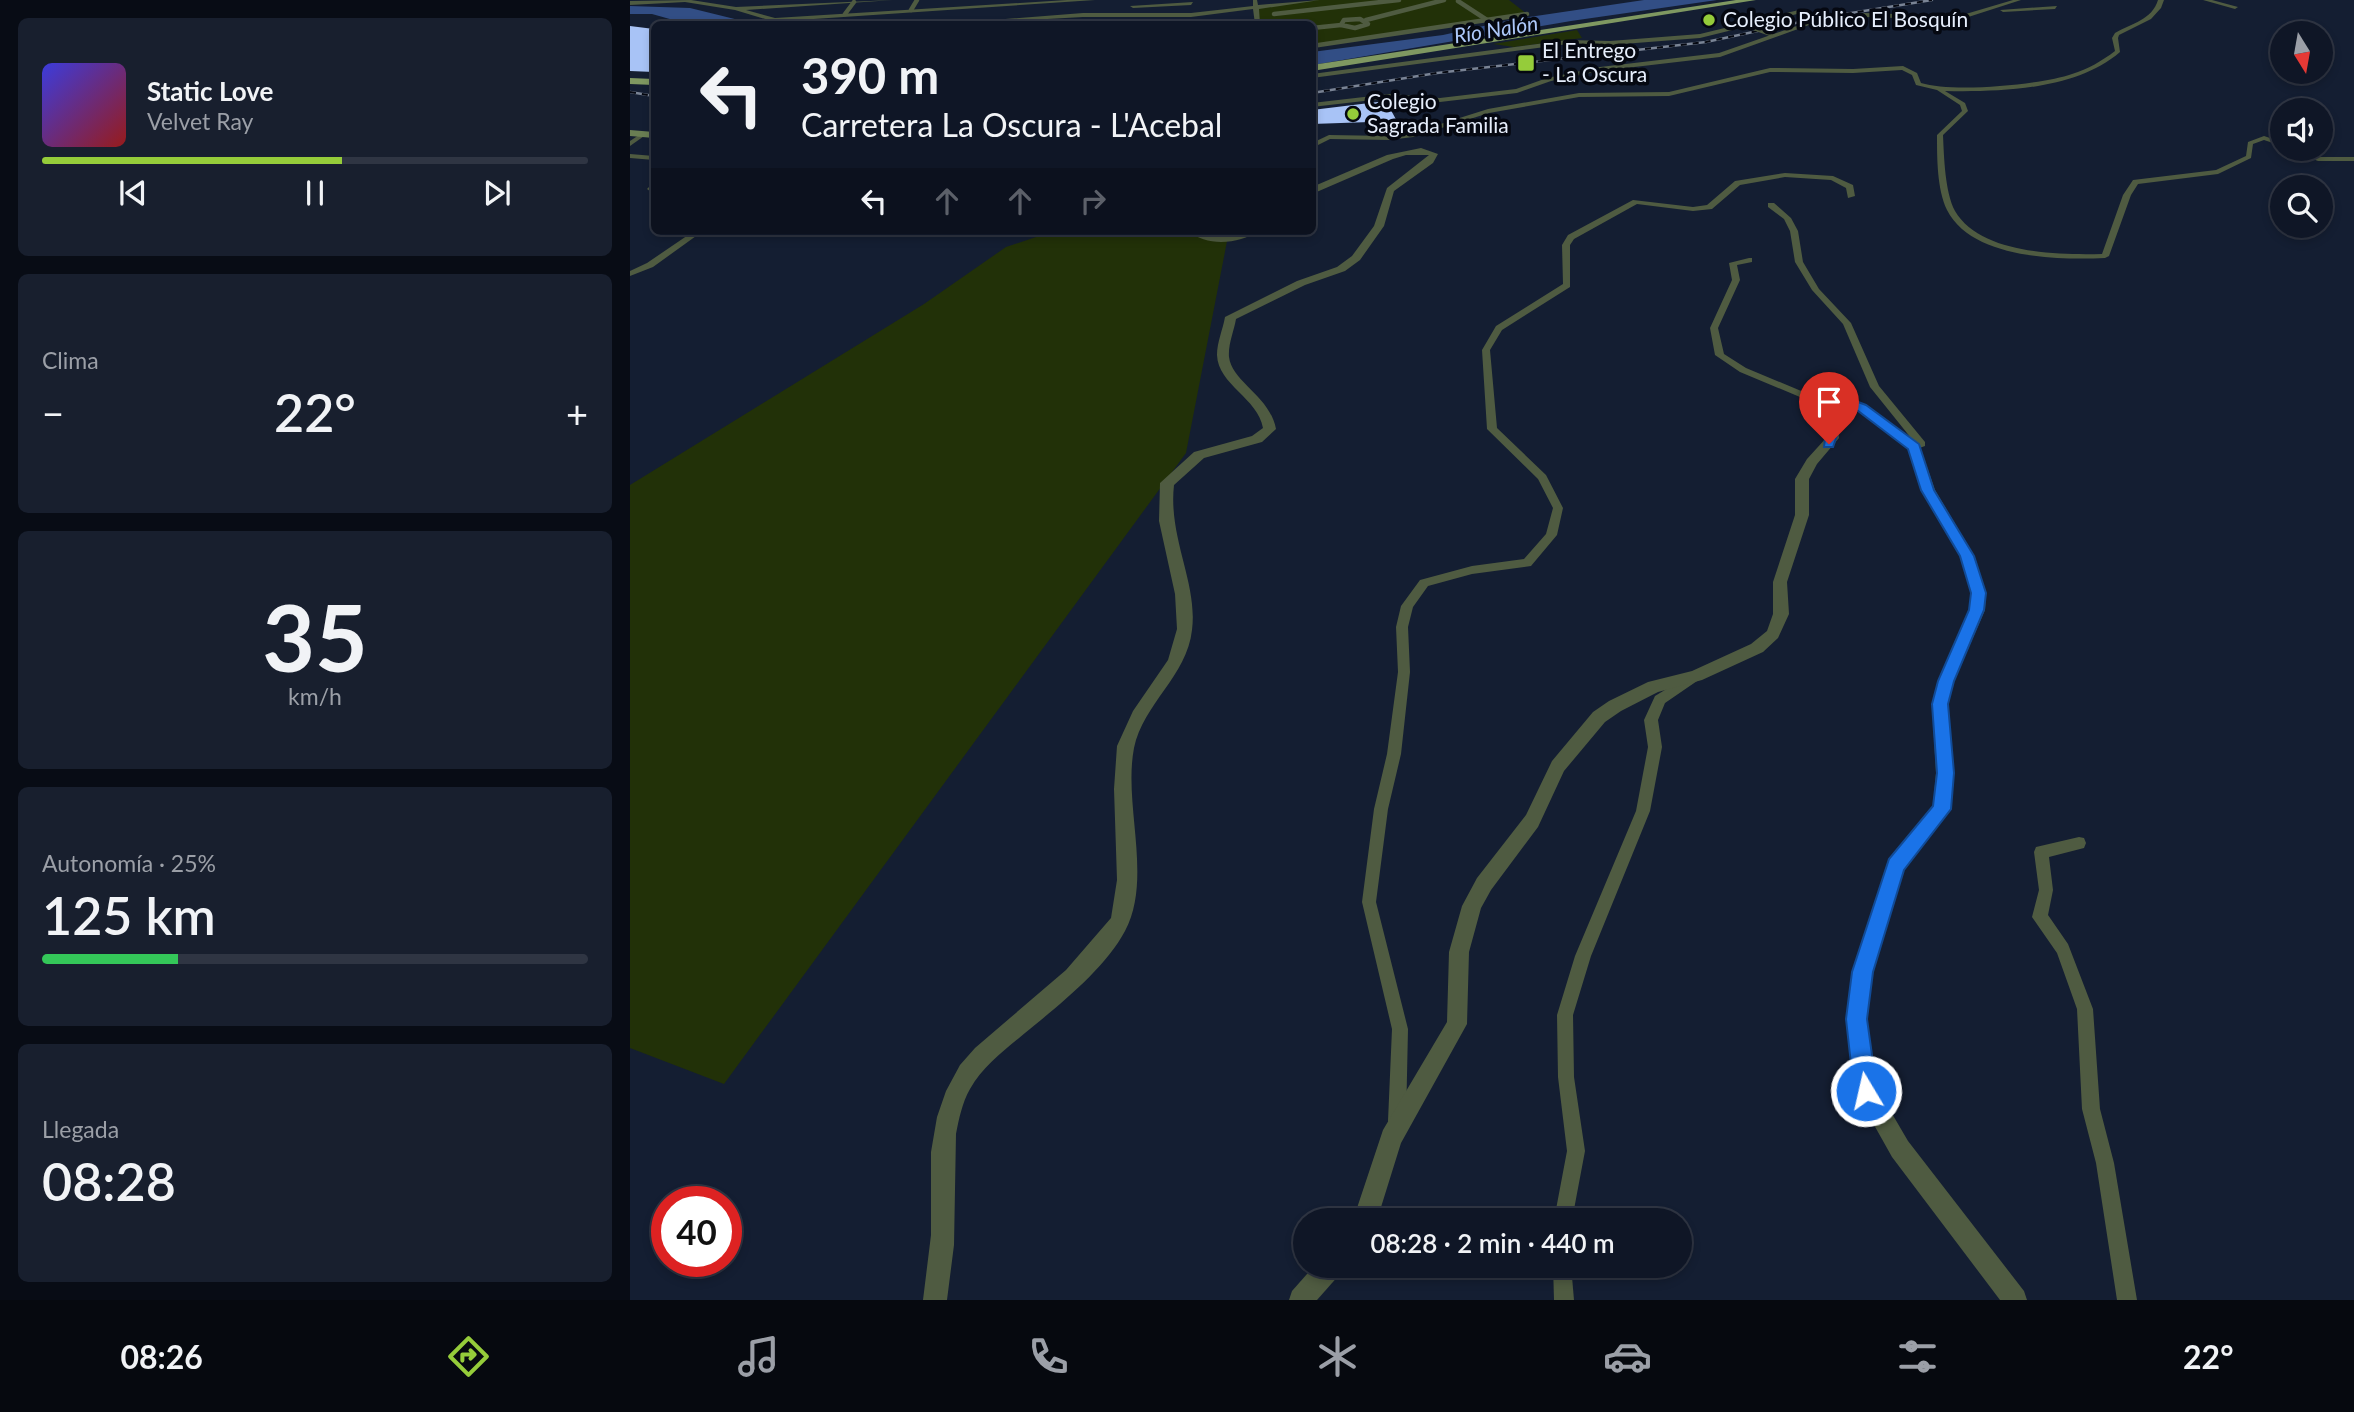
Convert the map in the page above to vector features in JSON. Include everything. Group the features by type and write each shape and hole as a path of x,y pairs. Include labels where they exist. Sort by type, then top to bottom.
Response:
{"main road":[{"path":"1316,67 1752,0"},
{"path":"630,81 651,82"},
{"path":"630,133 649,135"}],"street":[{"path":"775,6 781,0"},
{"path":"736,9 890,0"},
{"path":"906,18 917,0"},
{"path":"970,21 979,0"},
{"path":"775,20 1025,2 1090,0 1083,15"},
{"path":"1029,21 1083,15 1191,15 1256,3 1269,5 1317,0"},
{"path":"1269,5 1274,17 1349,3 1399,0"},
{"path":"1341,25 1353,19 1366,20 1444,0"},
{"path":"1450,0 1466,0"},
{"path":"1316,105 1390,96 1440,100 1517,91 1549,79 1600,69 1720,55 1772,34 1808,24 1853,16 1959,18 2018,0"},
{"path":"1940,90 2048,81 2085,71 2118,51 2117,34 2147,22 2160,6 2161,0"},
{"path":"2206,0 2235,7"},
{"path":"630,3 683,1 736,9 780,21"},
{"path":"840,21 855,1"},
{"path":"1458,1 1488,20"},
{"path":"1020,21 1025,2"},
{"path":"1129,21 1134,3 1191,2 1190,21"},
{"path":"1256,3 1258,21"},
{"path":"1349,3 1353,19"},
{"path":"1986,8 2055,7"},
{"path":"1316,75 1568,42 1610,43 1700,36 1751,26 1803,11"},
{"path":"1316,45 1527,14"},
{"path":"1316,28 1341,25 1360,28 1368,24 1366,20"},
{"path":"1751,26 1772,34"},
{"path":"1360,28 1368,38"},
{"path":"1316,144 1329,136 1389,138 1413,135 1514,105 1579,95 1669,94 1728,78 1785,69 1853,71 1903,68 1914,74 1918,84 1940,90 1963,104 1965,111 1940,135 1951,209 1959,222 1980,237 2029,253 2105,256 2127,195 2136,182 2218,172 2249,157 2250,143 2264,138 2270,140"},
{"path":"630,145 649,135"},
{"path":"935,1300 943,1228 940,1172 943,1140 948,1115 961,1084 989,1050 1093,956 1120,921 1125,899 1122,813 1127,743 1133,723 1178,658 1185,629 1164,514 1167,484 1199,455 1258,439 1270,429 1268,414 1224,363 1231,317 1240,310 1349,264 1379,226 1390,190 1430,161 1433,153 1420,151 1379,161 1316,189"},
{"path":"630,156 651,158"},
{"path":"2333,159 2354,159"},
{"path":"1396,1128 1400,1029 1369,902 1381,809 1394,754 1404,672 1402,627 1407,606 1424,583 1472,570 1527,564 1551,536 1558,508 1542,477 1492,429 1486,350 1499,328 1567,285 1566,245 1571,237 1636,202 1693,209 1709,207 1738,183 1785,175 1833,178 1850,187 1852,196"},
{"path":"1771,205 1787,218 1794,231 1799,262 1816,290 1847,323 1875,387 1921,444 1914,447"},
{"path":"630,274 650,265 693,235"},
{"path":"1203,235 1209,238 1225,235"},
{"path":"1749,260 1733,263 1736,280 1714,328 1720,355 1743,370 1822,403 1837,398 1847,400 1914,447 1928,490 1967,556 1979,599 1940,704 1945,773 1942,809 1902,855 1893,872 1862,972 1857,1036 1866,1091 1871,1104 1900,1149 2015,1300"},
{"path":"1565,1208 1576,1151 1566,1077 1565,1015 1583,956 1643,811 1655,747 1651,720 1660,700 1696,676 1757,648 1773,634 1779,624 1780,582 1801,515 1802,479 1832,438 1831,422 1822,403"},
{"path":"1369,1208 1396,1128 1457,1024 1459,952 1472,906 1483,884 1532,821 1558,766 1577,740 1615,706 1654,687 1696,676"},
{"path":"2080,843 2041,852 2046,890 2040,917 2063,949 2085,1009 2091,1109 2105,1163 2127,1300"},
{"path":"1301,1300 1320,1278"},
{"path":"1563,1278 1564,1300"}],"green space":[{"path":"1317,0 1509,0 1527,14 1316,46 1316,21 1258,21 1257,7"},
{"path":"1577,30 1582,38 1514,47 1493,44"},
{"path":"1042,235 1228,235 1186,453 724,1084 630,1048 630,485 924,304 1006,247"}],"water":[{"name":"Río Nalón","path":"1644,0 1717,0 1571,21 1316,64 1316,51 1443,35 1515,19"},
{"path":"630,6 690,8 743,21 677,21 652,14 630,14"}],"building":[{"path":"630,26 651,29 651,72 630,71"},
{"name":"Colegio Sagrada Familia","path":"1386,101 1399,125 1373,128 1370,122 1316,124 1316,110"}],"railway":[{"path":"1316,92 1437,73 1706,42 1814,19 1932,0"},
{"path":"630,92 651,96"}],"place":[{"name":"Colegio Público El Bosquín","path":"1709,20"},
{"name":"El Entrego - La Oscura","path":"1526,63"},
{"name":"Colegio Sagrada Familia","path":"1353,114"}],"route":[{"path":"1829,444 1833,430 1822,403 1837,398 1862,408 1914,447 1921,461 1928,490 1967,556 1979,593 1977,610 1946,681 1940,704 1945,773 1942,809 1933,824 1902,855 1896,865 1862,972 1857,1036 1866,1091"}]}
